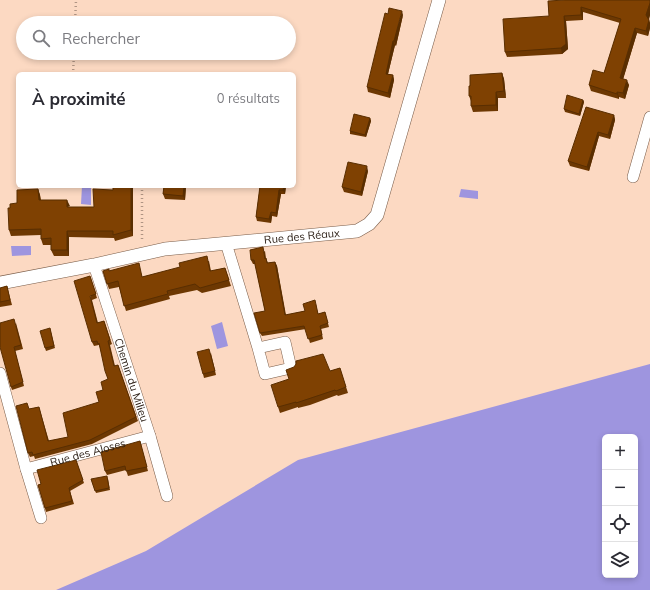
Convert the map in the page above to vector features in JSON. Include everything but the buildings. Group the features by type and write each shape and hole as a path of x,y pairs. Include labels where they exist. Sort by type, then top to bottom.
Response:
{"street":[{"name":"Rue des Réaux","path":"0,283 94,265 165,249 357,231 368,224 377,216 439,0"},
{"path":"633,177 650,117"},
{"path":"226,243 258,348"},
{"name":"Chemin du Milieu","path":"94,265 150,436 167,496"},
{"path":"0,373 41,518"},
{"name":"Rue des Aloses","path":"26,469 150,436"}],"path":[{"path":"75,16 76,0"},
{"path":"73,72 74,60"},
{"path":"142,188 142,254"}],"shaded area":[{"path":"82,188 91,188 91,205 81,204"},
{"path":"461,189 478,191 478,199 459,197"},
{"path":"11,246 31,246 31,255 12,256"},
{"path":"222,322 228,346 217,349 211,326"},
{"path":"650,364 650,590 56,590 146,551 298,460"}]}
